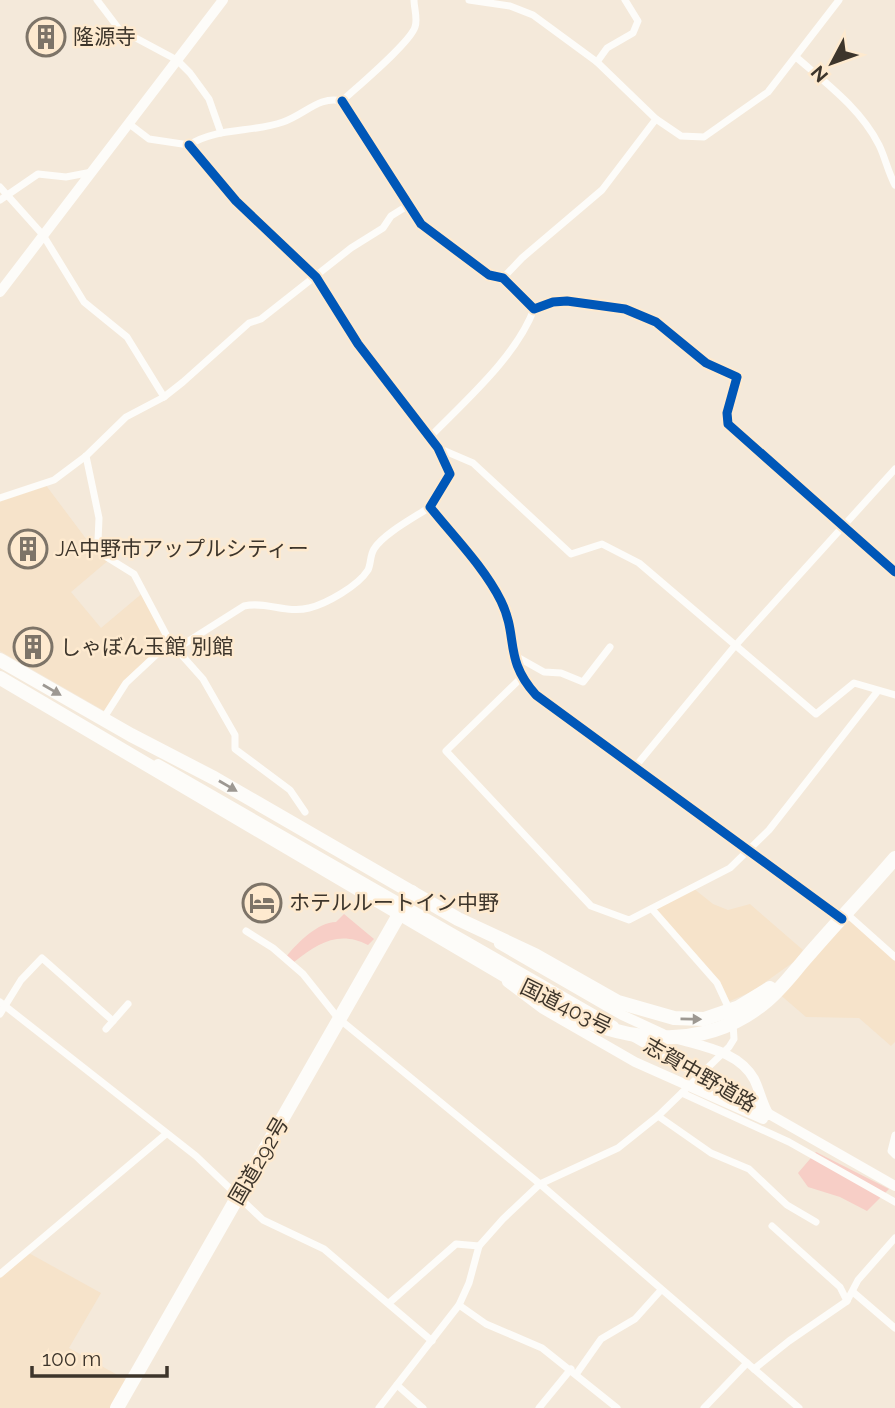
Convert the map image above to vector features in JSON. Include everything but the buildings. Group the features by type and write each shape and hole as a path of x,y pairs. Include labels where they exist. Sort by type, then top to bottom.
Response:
{"highway":[{"path":"0,660 99,726 399,914"},
{"path":"0,678 214,778 412,892"},
{"name":"国道403号","path":"399,914 593,1025 630,1036 652,1038 692,1035 771,999 895,858"},
{"name":"国道292号","path":"117,1408 412,892"},
{"name":"国道403号","path":"412,892 458,919 534,955 618,1002 650,1014 689,1020 732,1016"},
{"path":"650,1014 652,1038"}],"main road":[{"path":"0,292 223,0"},
{"name":"志賀中野道路","path":"99,726 798,1133 895,1186"},
{"path":"458,919 653,1030 733,1058 744,1066 755,1080 770,1116"},
{"path":"498,972 523,997 614,1051 798,1133"}],"street":[{"path":"97,0 119,29 177,60 202,87 221,133"},
{"path":"189,145 204,135 266,128 296,118 325,99 342,100 386,62 413,32 417,24 414,0"},
{"path":"469,0 510,6 533,15 597,62 656,119 681,136 704,137 768,92 839,0"},
{"path":"597,62 607,48 633,33 638,21 625,0"},
{"path":"796,57 859,114 880,146 883,162 895,185"},
{"path":"342,100 390,173 407,206 421,224 489,275 503,278 534,309"},
{"path":"503,278 522,258 602,190 656,119"},
{"path":"99,726 126,683 173,646 244,606 257,603 280,609 308,608 352,585 368,570 374,549 430,507 450,474 438,448 358,344 342,314 316,277 236,201 189,145 149,139 128,123"},
{"path":"4,198 38,174 66,177 92,172"},
{"path":"0,187 4,198 43,235 84,302 127,337 164,397"},
{"path":"0,498 54,480 86,456 126,417 164,397 249,323 261,319 351,248 383,228 391,216 407,206"},
{"path":"429,438 508,354 524,331 534,309 553,302 567,301 625,309 656,323 706,363 737,377 727,413 728,424 895,572"},
{"path":"438,448 473,463 570,554 602,544 639,563 734,647 816,714 853,683 895,695"},
{"path":"86,456 99,518 98,541 105,556 134,574 173,646 204,679 235,735 235,749 290,790 305,812"},
{"path":"635,767 734,647 895,469"},
{"path":"430,507 502,602 512,654 521,678 536,695 748,850 844,916 895,957"},
{"path":"512,654 544,672 561,673 583,682 610,647"},
{"path":"521,678 446,751 591,906 629,920 730,868 769,830 877,692"},
{"path":"379,1408 459,1305 470,1283 479,1246 540,1184 618,1149 658,1116 734,1039 732,1016 717,983 652,909"},
{"path":"246,931 273,948 303,974 340,1020 540,1184 799,1408"},
{"path":"0,1014 3,1004 42,958 113,1021"},
{"path":"3,1004 196,1156 263,1220 324,1249 432,1341"},
{"path":"106,1029 128,1004"},
{"path":"682,1093 789,1142 895,1202"},
{"path":"658,1116 711,1153 749,1169 787,1205 816,1222"},
{"path":"0,1274 166,1134"},
{"path":"895,1135 891,1152 895,1155"},
{"path":"772,1226 840,1287 847,1301"},
{"path":"754,1369 847,1301 858,1280 895,1238"},
{"path":"389,1303 456,1244 479,1246"},
{"path":"539,1408 601,1339 635,1319 661,1290"},
{"path":"853,1292 895,1328"},
{"path":"459,1305 486,1324 542,1348 618,1408"},
{"path":"704,1408 747,1363"},
{"path":"397,1385 423,1408"}],"shaded area":[{"path":"45,484 87,540 98,541 110,559 71,592 101,628 145,591 170,642 126,683 108,713 0,651 0,498"},
{"path":"693,888 713,904 728,910 750,904 803,950 795,961 753,991 728,1002 652,909"},
{"path":"344,914 374,939 368,945 338,939 320,944 294,962 286,957 308,934 336,922"},
{"path":"847,914 895,957 895,1042 891,1046 859,1018 806,1017 777,992"},
{"path":"816,1152 889,1189 867,1211 840,1197 808,1187 798,1173"},
{"path":"27,1252 101,1293 69,1348 132,1383 117,1408 0,1408 0,1274"}],"cycle path":[{"path":"342,101 421,224 489,275 503,278 534,309 553,302 567,301 625,309 656,322 706,363 737,377 727,413 728,424 895,572"},
{"path":"189,145 236,201 316,277 358,344 438,448 450,474 430,507 494,588 506,614 519,670 536,695 842,919"}],"place":[{"name":"隆源寺","path":"46,37"},
{"name":"JA中野市アップルシティー","path":"28,549"},
{"name":"しゃぼん玉館 別館","path":"33,647"},
{"name":"ホテルルートイン中野","path":"262,903"}]}
